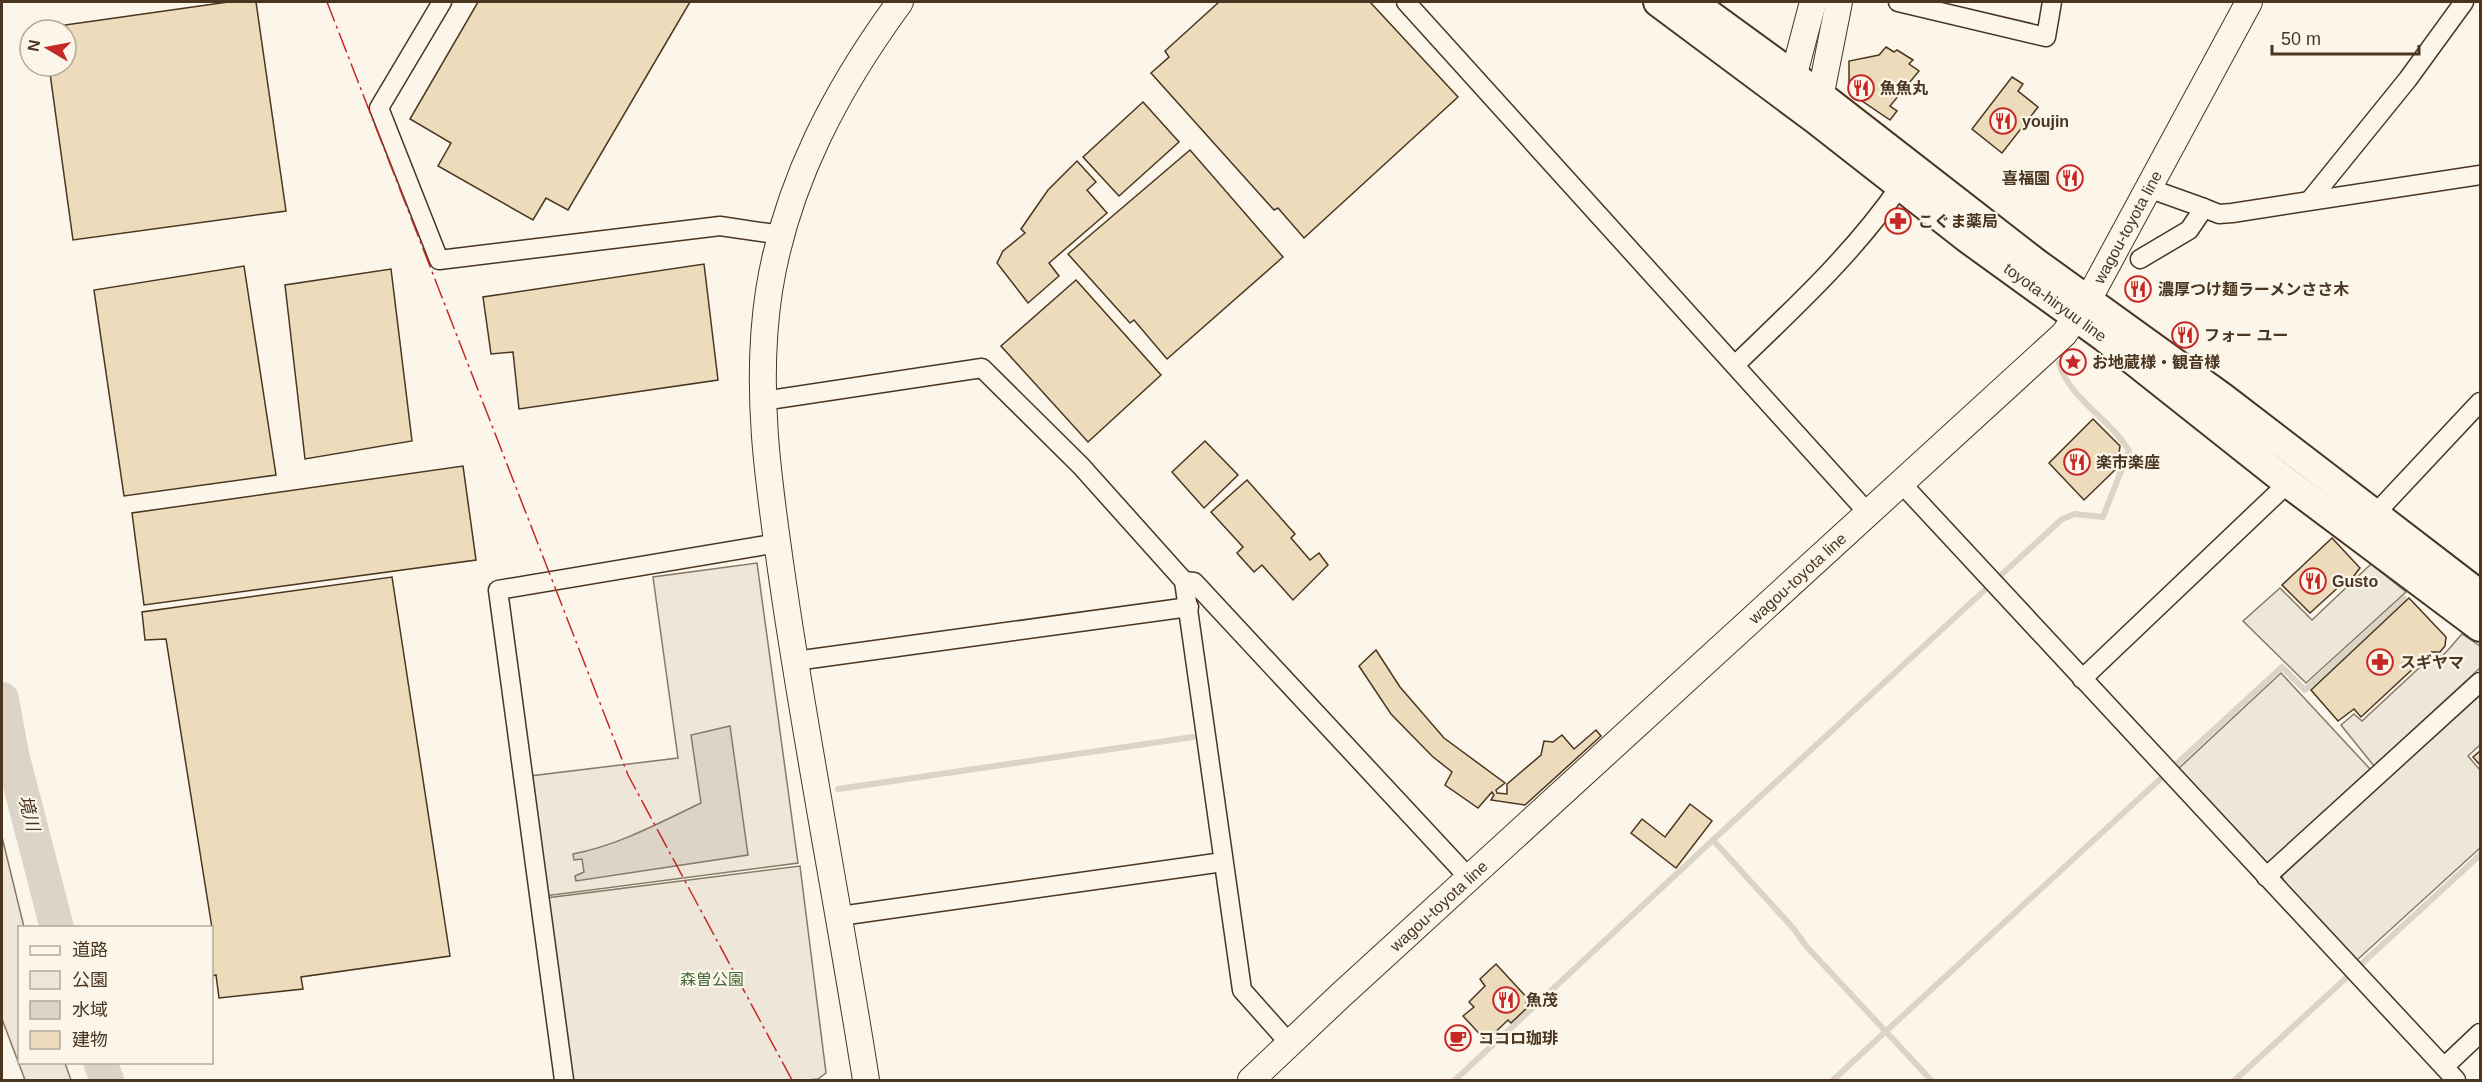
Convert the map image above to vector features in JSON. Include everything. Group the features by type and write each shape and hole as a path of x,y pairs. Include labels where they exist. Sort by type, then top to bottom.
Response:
{"main road":[{"path":"866,1080 777,543 762,401 764,335 781,235 800,178 820,130 866,49 900,2"},
{"name":"toyota-hiryuu line","path":"1658,2 1818,107 2082,309 2288,483 2481,627"},
{"name":"toyota-hiryuu line","path":"1692,2 1790,87"},
{"path":"1790,87 1813,2"},
{"path":"1818,107 1839,2"},
{"name":"wagou-toyota line","path":"1251,1080 2064,334 2082,309 2249,2"},
{"name":"toyota-hiryuu line","path":"1818,107 1900,186 2376,513 2481,594"}],"street":[{"path":"442,2 379,108 439,260 720,226 781,235"},
{"path":"1406,2 1869,514"},
{"path":"1898,2 2046,37 2052,2"},
{"path":"2310,200 2402,88 2464,2"},
{"path":"2148,188 2219,214 2481,175"},
{"path":"1735,365 1839,261 1880,215 1900,186"},
{"path":"2140,259 2189,230 2204,208"},
{"path":"762,401 982,369 1081,466 1184,581 1242,990 1290,1044"},
{"path":"2376,513 2481,402"},
{"path":"2082,679 2288,483"},
{"path":"1902,484 2456,1080"},
{"path":"564,1080 498,590 777,543"},
{"path":"1184,581 1194,582 1470,879"},
{"path":"795,661 1189,607"},
{"path":"2266,877 2481,682"},
{"path":"840,916 1223,862"},
{"path":"2444,1067 2481,1033"}],"green space":[{"path":"757,563 798,863 545,896 530,776 678,758 653,577"},
{"path":"2,837 24,926 18,926 18,1061 2,1019"},
{"name":"森曽公園","path":"800,866 826,1073 818,1079 808,1080 572,1080 546,898"},
{"path":"19,1064 65,1064 71,1080 25,1080"}],"shaded area":[{"path":"2371,564 2406,592 2306,683 2243,621 2280,588 2312,620"},
{"path":"2462,634 2480,646 2480,668 2374,766 2341,725 2354,714 2362,721 2432,656 2442,656"},
{"path":"2281,673 2370,769 2267,865 2178,769"},
{"path":"2480,692 2480,745 2468,756 2480,770 2480,848 2357,960 2284,882 2282,876"}],"water":[{"path":"730,726 748,855 576,881 575,876 584,872 582,859 574,860 573,854 623,839 701,803 691,735"}],"building":[{"path":"228,2 256,2 286,211 73,240 51,78 78,78 78,23"},
{"path":"478,2 690,2 568,210 546,198 533,220 438,166 451,143 410,119"},
{"path":"1219,2 1370,2 1458,97 1304,238 1278,208 1274,210 1151,73 1169,57 1165,51"},
{"path":"1886,47 1894,52 1897,50 1913,60 1909,64 1919,71 1890,106 1897,111 1890,120 1849,92 1849,61 1879,55"},
{"path":"2012,77 2023,84 2018,91 2038,107 2002,153 1972,129"},
{"path":"1143,102 1179,142 1119,196 1083,157"},
{"path":"1190,150 1283,257 1167,359 1134,320 1130,323 1068,254"},
{"path":"1077,161 1096,182 1087,190 1107,213 1049,263 1059,276 1028,303 997,263 1003,251 1025,233 1021,229 1048,190"},
{"path":"704,264 718,380 519,409 513,352 491,354 483,297"},
{"path":"244,266 276,475 124,496 94,290"},
{"path":"391,269 412,441 305,459 285,285"},
{"path":"1076,280 1161,375 1088,442 1001,346"},
{"path":"2093,419 2120,446 2117,468 2084,500 2049,463"},
{"path":"1205,441 1238,475 1204,508 1172,472"},
{"path":"463,466 476,560 144,605 132,513"},
{"path":"1247,480 1295,534 1291,538 1310,560 1319,553 1328,565 1293,600 1262,565 1254,572 1237,553 1243,547 1211,512"},
{"path":"2332,538 2360,568 2346,586 2343,583 2310,613 2282,585"},
{"path":"392,577 450,956 301,977 303,989 219,998 216,975 213,976 213,926 166,639 145,640 142,612"},
{"path":"2409,598 2446,637 2445,646 2440,652 2431,652 2361,717 2354,709 2338,721 2311,690"},
{"path":"1376,650 1400,687 1444,738 1505,783 1496,790 1497,793 1507,794 1507,784 1541,755 1544,741 1553,742 1562,735 1574,749 1596,730 1601,736 1525,805 1491,800 1494,795 1492,792 1478,808 1445,785 1452,772 1432,756 1391,714 1359,666"},
{"path":"2480,751 2480,765 2473,757"},
{"path":"1690,804 1712,821 1676,868 1631,833 1642,819 1665,837"},
{"path":"1496,964 1529,1000 1526,1003 1529,1006 1511,1023 1508,1020 1486,1041 1463,1016 1474,1007 1469,1002 1485,986 1480,979"}],"waterway":[{"path":"1931,1080 1806,946 1793,928 1713,840 2062,519 2075,514 2103,517 2129,451 2112,429 2072,388 2059,363"},
{"path":"1833,1080 2282,667 2305,690 2404,599"},
{"name":"境川","path":"2,699 12,754 56,926"},
{"path":"838,789 1193,737"},
{"path":"1455,1080 1713,840"},
{"path":"2235,1080 2480,855"},
{"name":"境川","path":"101,1064 107,1080"}],"power":[{"path":"327,2 628,775 792,1080"}],"place":[{"name":"魚魚丸","path":"1861,88"},
{"name":"youjin","path":"2003,121"},
{"name":"喜福園","path":"2070,178"},
{"name":"こぐま薬局","path":"1898,221"},
{"name":"濃厚つけ麺ラーメンささ木","path":"2138,289"},
{"name":"フォー ユー","path":"2185,335"},
{"name":"お地蔵様・観音様","path":"2073,362"},
{"name":"楽市楽座","path":"2077,462"},
{"name":"Gusto","path":"2313,581"},
{"name":"スギヤマ","path":"2380,662"},
{"name":"魚茂","path":"1506,1000"},
{"name":"ココロ珈琲","path":"1458,1038"}]}
